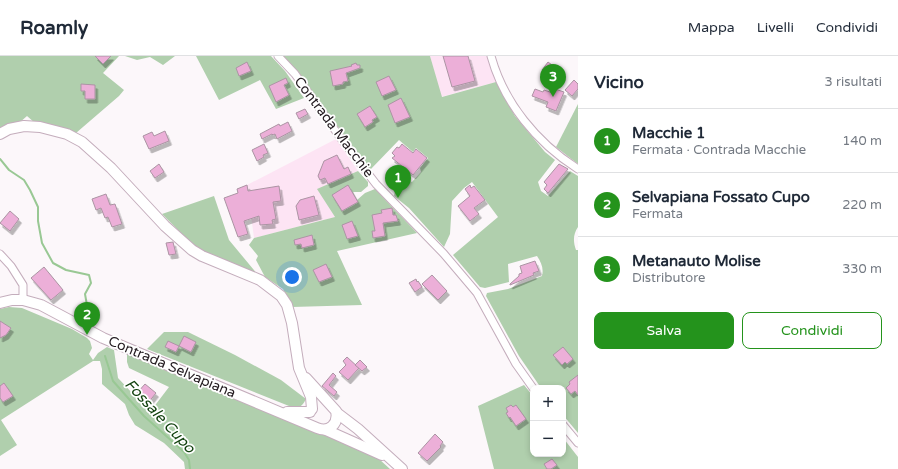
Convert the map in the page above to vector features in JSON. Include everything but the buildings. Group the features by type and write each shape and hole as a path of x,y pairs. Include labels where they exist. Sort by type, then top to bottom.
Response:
{"main road":[{"path":"0,134 9,129 24,126 40,127 67,134 82,142 112,168 165,226 192,250 202,256 260,280 270,286 281,296 287,305 292,323 299,368 311,397 310,420 315,427 320,430 331,428 337,419 334,410 299,368"},
{"name":"Contrada Selvapiana","path":"0,303 12,300 23,300 41,305 103,338 315,427"},
{"path":"311,410 316,405 327,403 402,469"},
{"name":"Contrada Selvapiana","path":"279,411 301,413 311,410"},
{"path":"326,430 393,461"}],"street":[{"name":"Contrada Macchie","path":"278,56 295,74 342,140 376,184 444,254 477,293 516,364 531,385"},
{"path":"491,56 500,83 514,107 549,147 578,169"},
{"path":"0,254 11,266 23,285 23,300"},
{"path":"566,429 578,443"}],"shaded area":[{"path":"430,56 487,56 496,82 441,97"},
{"path":"336,139 358,171 318,189 335,217 254,238 247,185"}],"green space":[{"path":"0,56 119,56 103,73 124,90 76,133 57,126 35,123 27,116 19,123 8,124 0,128"},
{"path":"125,56 175,56 163,65 150,57 137,60"},
{"path":"196,56 271,56 285,71 304,98 276,109 260,80 219,100"},
{"path":"283,56 430,56 442,97 496,82 515,116 545,152 555,160 538,182 541,191 548,196 570,171 578,176 578,227 574,235 574,244 576,250 578,250 578,433 566,419 566,385 539,385 519,356 486,296 487,293 508,289 542,276 542,265 537,256 508,264 509,282 485,288 480,287 453,255 498,217 472,182 452,201 450,234 444,247 409,208 394,196 395,191 404,179 412,182 421,172 420,168 428,158 416,148 413,152 399,140 370,170 354,152 353,147 293,67"},
{"path":"578,104 578,164 556,147"},
{"path":"358,171 368,182 368,186 361,192 353,192 357,200 365,193 375,189 417,233 337,251 362,305 292,307 283,289 265,277 256,260 258,256 249,245 254,238 335,217 317,189"},
{"path":"214,196 229,240 258,275 215,257 193,245 162,214"},
{"path":"9,307 22,308 72,329 87,338 90,341 92,348 89,354 93,360 98,353 107,347 114,350 118,378 150,412 169,387 129,368 127,354 326,435 379,459 390,469 185,469 184,462 164,443 135,425 125,404 102,384 102,369 100,361 93,361 1,420 17,445 0,456 0,309"},
{"path":"164,332 188,332 281,380 306,399 301,406 294,408 147,349"},
{"path":"524,385 530,392 530,457 566,457 566,442 578,457 578,469 494,469 478,406"}],"waterway":[{"name":"Fossale Cupo","path":"0,159 9,170 24,180 30,190 38,207 38,221 42,243 53,263 66,270 89,275 91,283 85,294 88,311 92,321"},
{"name":"Fossale Cupo","path":"105,356 113,381 144,416 184,452 189,460 190,469"}],"place":[{"name":"Metanauto Molise","path":"553,97"},
{"name":"Macchie 1","path":"398,198"},
{"name":"Selvapiana Fossato Cupo","path":"87,335"}]}
